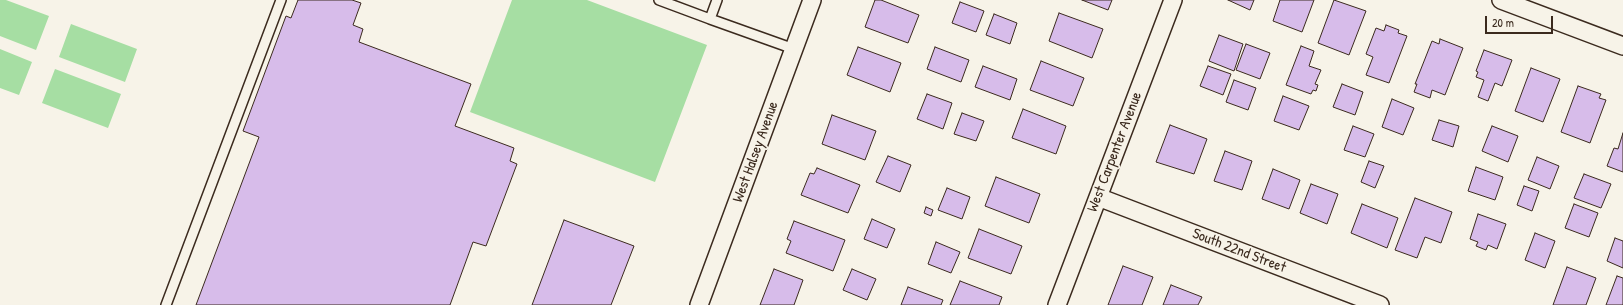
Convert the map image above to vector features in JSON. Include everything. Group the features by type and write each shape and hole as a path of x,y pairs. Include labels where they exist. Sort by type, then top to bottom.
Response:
{"street":[{"name":"West Halsey Avenue","path":"699,305 812,0"},
{"name":"West Carpenter Avenue","path":"1057,305 1173,0"},
{"path":"1501,0 1623,46"},
{"name":"South 22nd Street","path":"1098,197 1380,305"}],"lane":[{"path":"166,305 281,0"},
{"path":"659,0 794,49"},
{"path":"710,19 717,0"}],"green space":[{"path":"0,0 6,0 49,16 36,50 0,36"},
{"path":"512,0 587,0 707,45 655,182 470,112"},
{"path":"71,24 137,49 125,82 59,57"},
{"path":"0,49 32,62 19,95 0,88"},
{"path":"55,69 121,94 108,128 42,103"}],"building":[{"path":"298,0 352,0 361,3 353,25 363,29 359,42 471,84 455,126 514,148 510,161 517,164 486,246 473,242 450,305 196,305 259,137 243,131 286,16 291,18"},
{"path":"875,0 881,0 919,15 908,43 865,27"},
{"path":"1082,0 1112,0 1108,10"},
{"path":"1228,0 1254,0 1250,10"},
{"path":"1280,0 1314,0 1302,32 1273,21"},
{"path":"1334,0 1366,11 1349,55 1318,43"},
{"path":"960,2 984,11 976,32 952,23"},
{"path":"1059,13 1103,29 1092,58 1049,41"},
{"path":"994,14 1017,23 1010,44 986,35"},
{"path":"1386,25 1399,30 1398,33 1407,36 1389,83 1366,75 1373,57 1366,54 1376,28 1384,31"},
{"path":"1219,35 1243,44 1234,71 1209,61"},
{"path":"1440,39 1463,48 1445,95 1432,90 1430,98 1414,92 1417,84 1415,84 1432,41 1439,44"},
{"path":"1246,44 1270,53 1260,79 1236,70"},
{"path":"1301,46 1314,51 1309,66 1321,70 1315,84 1318,85 1316,91 1313,90 1311,94 1286,85"},
{"path":"858,47 901,63 890,92 847,75"},
{"path":"935,47 969,60 961,82 927,69"},
{"path":"1484,50 1512,60 1502,86 1495,83 1488,101 1478,97 1484,80 1476,77 1478,72 1476,71"},
{"path":"1041,61 1084,78 1073,106 1030,90"},
{"path":"983,66 1017,79 1010,100 975,87"},
{"path":"1208,66 1231,74 1223,95 1200,86"},
{"path":"1531,68 1560,79 1543,122 1515,111"},
{"path":"1234,80 1256,88 1248,110 1226,102"},
{"path":"1342,84 1363,92 1355,115 1333,107"},
{"path":"1578,86 1601,94 1599,98 1606,100 1590,143 1561,132"},
{"path":"927,94 952,103 943,129 917,119"},
{"path":"1283,96 1309,106 1299,130 1274,121"},
{"path":"1392,99 1414,108 1403,135 1382,127"},
{"path":"1023,109 1066,126 1056,154 1012,138"},
{"path":"962,113 984,121 976,141 954,134"},
{"path":"832,115 876,131 865,160 822,144"},
{"path":"1439,120 1459,126 1453,147 1432,140"},
{"path":"1170,125 1207,139 1194,174 1156,162"},
{"path":"1353,126 1374,134 1365,157 1344,150"},
{"path":"1492,126 1518,136 1508,162 1482,151"},
{"path":"1623,133 1623,172 1607,166 1614,148 1618,149"},
{"path":"1225,151 1252,161 1242,190 1214,181"},
{"path":"888,156 911,165 900,192 876,182"},
{"path":"1537,157 1559,166 1550,189 1528,180"},
{"path":"1369,161 1384,166 1375,188 1361,182"},
{"path":"1476,167 1503,177 1495,200 1468,191"},
{"path":"817,168 860,185 848,213 801,195 810,173 814,174"},
{"path":"1273,169 1300,180 1289,209 1262,199"},
{"path":"1584,174 1611,184 1601,208 1574,198"},
{"path":"996,177 1040,194 1029,223 985,206"},
{"path":"1311,184 1338,194 1327,224 1300,213"},
{"path":"1524,186 1539,191 1532,211 1517,205"},
{"path":"947,188 970,197 962,219 938,210"},
{"path":"1415,198 1452,212 1441,243 1425,237 1417,258 1395,250"},
{"path":"1362,204 1398,218 1387,248 1351,233"},
{"path":"1574,204 1598,213 1589,237 1565,228"},
{"path":"926,207 933,210 931,216 924,213"},
{"path":"1478,214 1506,224 1497,249 1488,245 1486,250 1476,246 1478,242 1470,239"},
{"path":"872,219 895,229 887,248 864,239"},
{"path":"564,220 634,246 611,305 532,305"},
{"path":"794,221 845,240 833,271 786,253 791,241 787,239"},
{"path":"979,229 1022,246 1011,274 968,258"},
{"path":"1535,233 1555,241 1545,268 1525,260"},
{"path":"1615,238 1623,241 1623,268 1607,261"},
{"path":"936,242 960,252 951,273 928,264"},
{"path":"1123,266 1153,277 1142,305 1108,305"},
{"path":"1567,267 1596,278 1586,305 1553,305"},
{"path":"774,269 803,280 794,305 760,305"},
{"path":"852,269 876,279 867,300 843,290"},
{"path":"1617,276 1623,278 1623,305 1606,305"},
{"path":"960,281 1002,297 999,305 950,305"},
{"path":"1171,285 1202,297 1198,305 1163,305"},
{"path":"908,287 943,300 941,305 901,305"}]}
